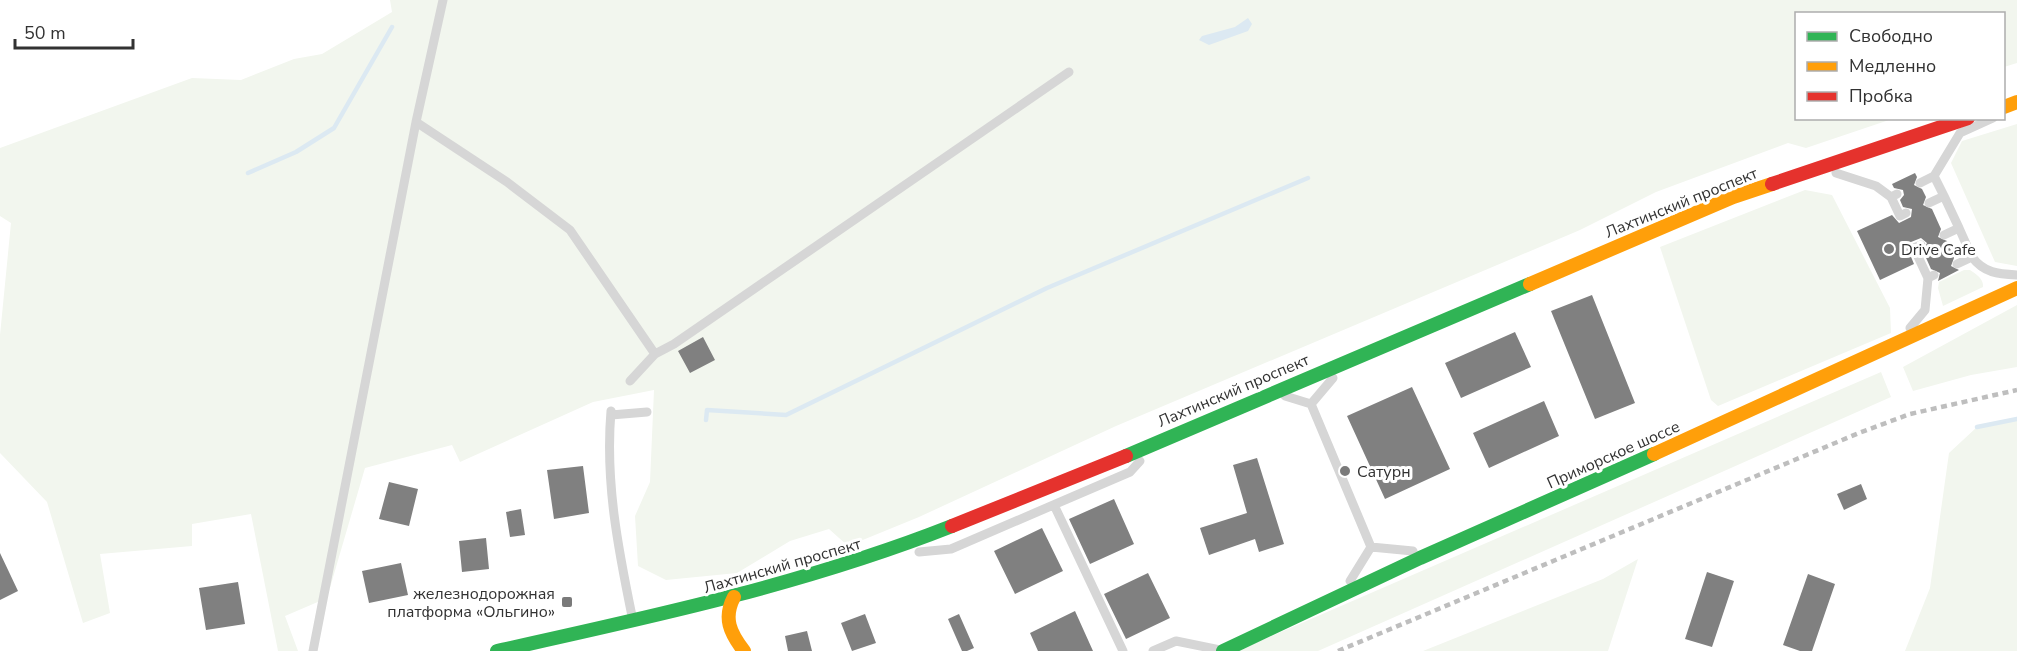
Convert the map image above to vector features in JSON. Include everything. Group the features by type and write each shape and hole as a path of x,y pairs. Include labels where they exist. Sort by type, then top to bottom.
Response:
{"main road":[{"name":"Лахтинский проспект","path":"497,651 734,597 879,555 1104,465 1160,439 1742,193 1962,120"},
{"name":"Приморское шоссе","path":"1223,651 1429,553 1893,349 2017,288"},
{"path":"734,597 727,608 727,622 732,637 744,651"}],"lane":[{"path":"313,651 416,122 443,0"},
{"path":"630,381 655,354 1069,72"},
{"path":"1920,183 1935,176 1960,133 1989,120"},
{"path":"416,122 507,182 570,230 655,354"},
{"path":"1742,193 1838,172 1894,195 1900,216 1906,213"},
{"path":"1935,176 1972,257 1979,266 1996,274 2017,275"},
{"path":"1929,203 1944,196"},
{"path":"1944,235 1959,228"},
{"path":"1893,349 1925,310 1931,276 1914,248 1921,245"},
{"path":"1957,264 1972,257"},
{"path":"1311,404 1348,359"},
{"path":"1272,392 1311,404"},
{"path":"1311,404 1371,547"},
{"path":"633,620 620,556 608,472 611,413 647,412"},
{"path":"879,555 951,549 1130,472 1160,439"},
{"path":"1054,505 1123,651"},
{"path":"1371,547 1429,553"},
{"path":"1343,592 1371,547"},
{"path":"1154,651 1176,641 1223,651"}],"shaded area":[{"path":"390,0 2017,0 2017,63 2005,67 2005,12 1795,12 1795,120 1889,120 1806,148 1788,143 1656,192 1580,230 1116,426 919,517 848,546 829,529 790,541 737,573 666,580 638,566 635,516 650,482 654,390 593,402 460,462 452,445 365,468 327,598 285,616 298,651 278,651 251,514 192,524 192,546 100,554 110,613 83,623 47,502 0,453 0,335 11,223 0,216 0,148 192,78 241,80 294,59 322,54 392,12"},
{"path":"1248,18 1252,24 1248,31 1209,45 1199,40 1202,36 1235,27"},
{"path":"2017,124 2017,266 1995,262 1951,163 1962,141"},
{"path":"1805,190 1832,195 1890,308 1891,333 1718,406 1711,400 1660,247"},
{"path":"1964,270 1970,270 1977,275 1983,287 1943,306 1938,288 1939,282"},
{"path":"2017,305 2017,367 1971,375 1913,391 1903,367"},
{"path":"1881,372 1891,397 1318,651 1237,651"},
{"path":"2017,419 2017,651 1905,651 1930,588 1949,453 1977,427"},
{"path":"1638,559 1608,651 1423,651 1603,579"}],"building":[{"path":"1915,173 1917,177 1914,185 1922,189 1926,197 1923,205 1932,209 1941,229 1938,237 1947,241 1954,258 1951,266 1959,270 1938,281 1940,273 1931,269 1923,251 1927,243 1921,238 1911,242 1907,247 1914,264 1880,280 1857,231 1892,215 1899,223 1911,217 1912,209 1903,207 1900,200 1904,195 1903,190 1894,188 1892,184"},
{"path":"1592,295 1635,403 1595,419 1551,311"},
{"path":"1515,332 1531,367 1461,398 1445,363"},
{"path":"703,337 715,360 690,373 678,351"},
{"path":"1412,387 1450,469 1385,499 1347,416"},
{"path":"1544,401 1559,436 1489,468 1473,433"},
{"path":"1257,458 1284,544 1259,552 1255,539 1209,555 1200,528 1247,513 1233,465"},
{"path":"583,466 589,513 554,519 547,470"},
{"path":"389,482 418,489 409,526 379,519"},
{"path":"1861,484 1867,499 1844,510 1837,494"},
{"path":"1114,499 1134,544 1090,564 1069,519"},
{"path":"521,509 525,535 510,537 506,512"},
{"path":"1042,528 1063,571 1015,594 994,551"},
{"path":"486,538 489,569 462,572 459,541"},
{"path":"0,553 18,591 0,600"},
{"path":"401,563 408,595 369,603 362,571"},
{"path":"1707,572 1734,581 1712,647 1685,639"},
{"path":"1148,573 1170,618 1126,639 1104,594"},
{"path":"1808,574 1835,584 1812,651 1800,651 1783,645"},
{"path":"238,582 245,624 206,630 199,588"},
{"path":"1075,611 1093,651 1038,651 1030,633"},
{"path":"865,614 876,643 852,651 841,623"},
{"path":"959,614 974,648 967,651 962,651 948,619"},
{"path":"807,631 812,651 788,651 785,636"}],"waterway":[{"path":"248,173 296,152 334,128 392,27"},
{"path":"706,420 707,410 786,415 1047,288 1308,178"},
{"path":"1977,427 2017,419"}],"railway":[{"path":"1338,651 1859,433 1910,414 2017,390"}],"traffic: fast":[{"path":"1126,456 1530,284"},
{"path":"1223,651 1420,558 1654,454"},
{"path":"497,651 727,598 841,565 952,526"}],"traffic: slow":[{"path":"2005,107 2017,102"},
{"path":"1530,284 1733,197 1772,184"},
{"path":"1654,454 2017,288"},
{"path":"734,597 729,612 730,625 744,651"}],"traffic: jam":[{"path":"1772,184 1962,120"},
{"path":"952,526 1126,456"}],"place":[{"name":"Drive Cafe","path":"1889,249"},
{"name":"Сатурн","path":"1345,471"},
{"name":"железнодорожная платформа «Ольгино»","path":"567,602"}]}
